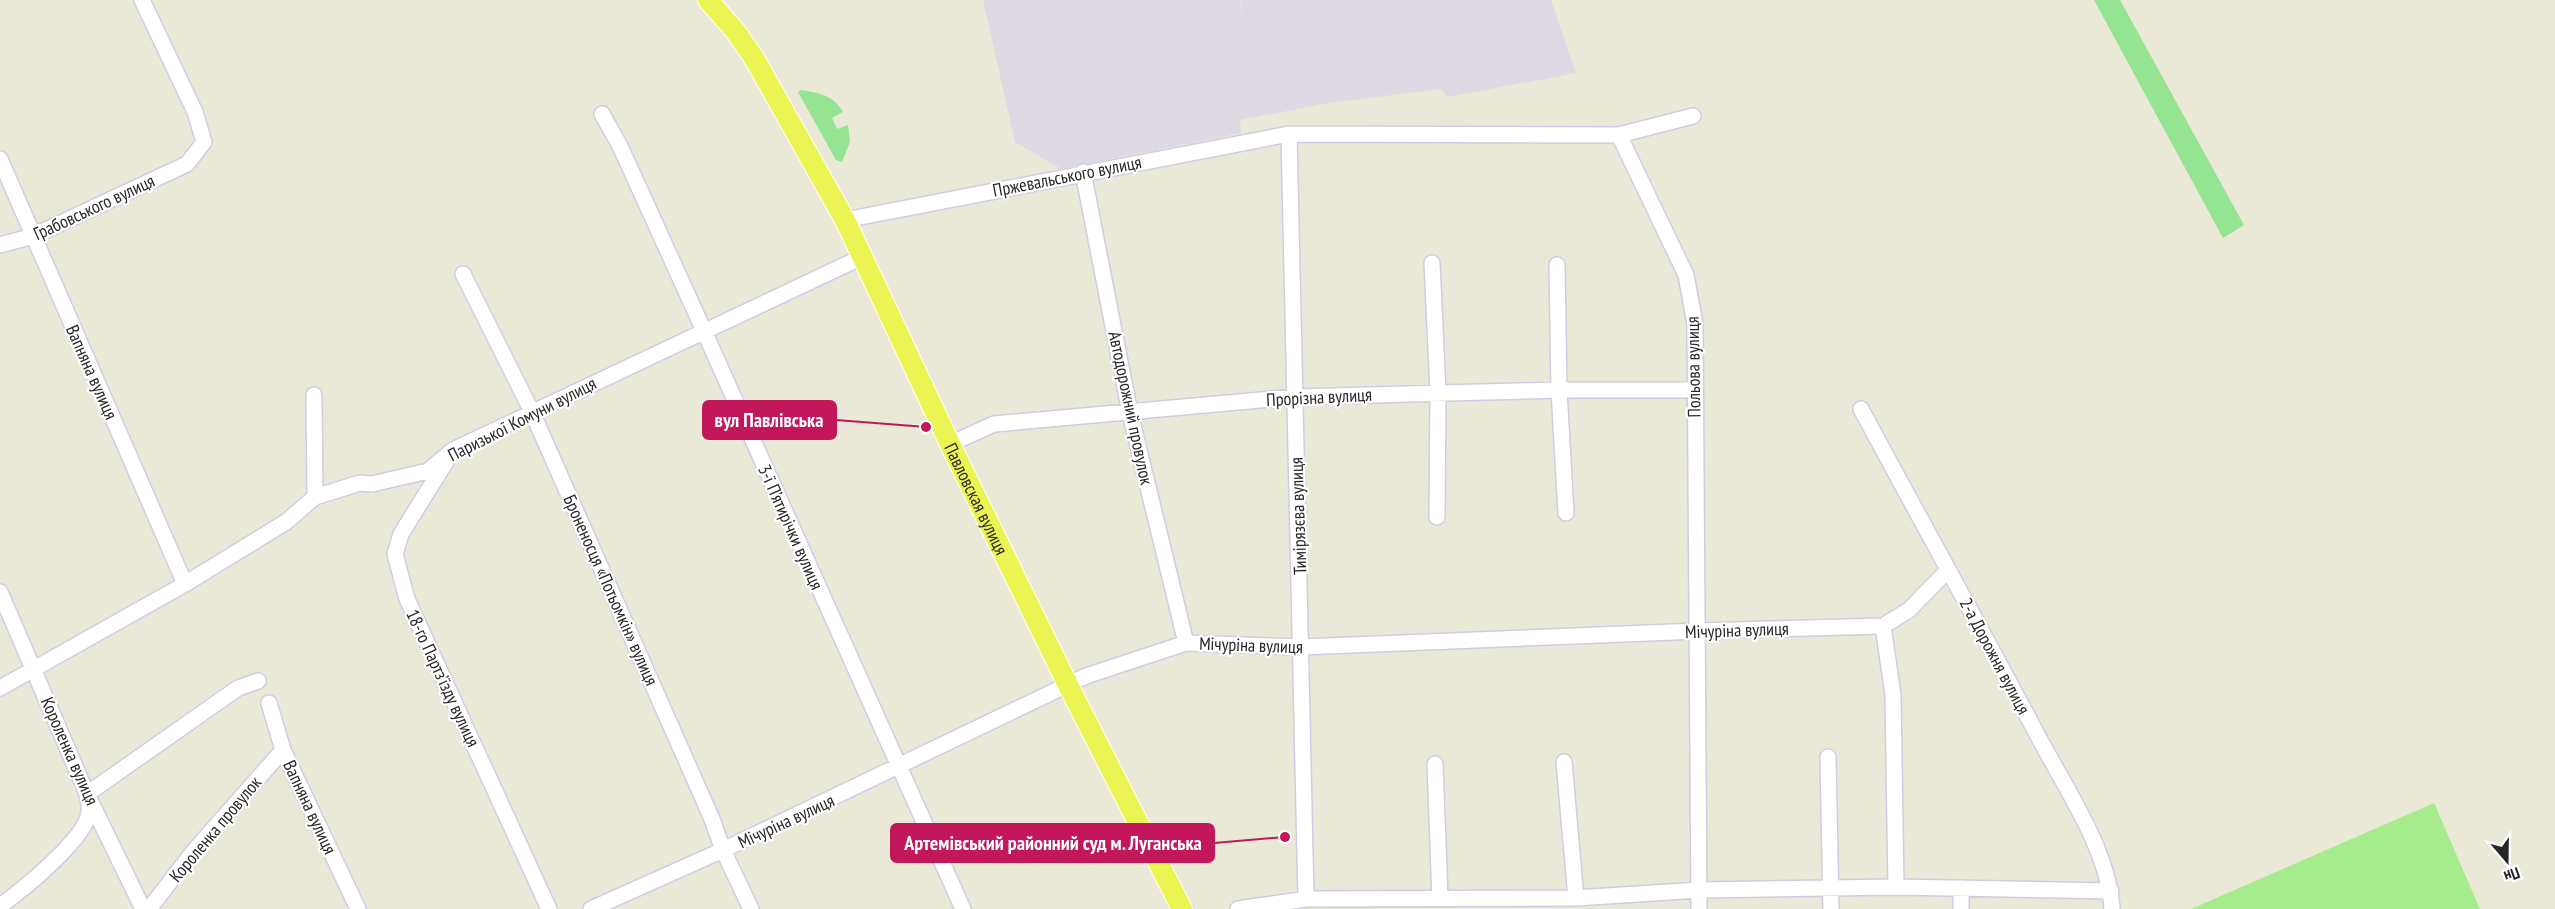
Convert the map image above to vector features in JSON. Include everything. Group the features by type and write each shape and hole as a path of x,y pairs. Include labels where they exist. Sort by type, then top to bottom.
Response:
{"main road":[{"name":"Павловская вулиця","path":"708,0 736,32 754,58 844,220 1068,685 1182,909"}],"street":[{"name":"Грабовського вулиця","path":"0,245 33,236 187,164 204,142 195,112 142,0"},
{"name":"3-ї П’ятирічки вулиця","path":"602,114 625,157 963,909"},
{"path":"1289,134 1619,135 1693,116"},
{"name":"Пржевальського вулиця","path":"844,220 1289,134"},
{"name":"Тимірязєва вулиця","path":"1289,134 1306,899"},
{"name":"Польова вулиця","path":"1619,135 1686,275 1695,324 1699,909"},
{"name":"Вапняна вулиця","path":"0,159 185,584"},
{"name":"Автодорожний провулок","path":"1083,172 1130,414 1186,643"},
{"name":"Паризької Комуни вулиця","path":"0,688 185,584 286,522 315,497 360,483 372,484 428,471 453,450 862,257"},
{"path":"1432,263 1438,392 1437,517"},
{"path":"1557,266 1559,390 1566,513"},
{"name":"Броненосця «Потьомкін» вулиця","path":"463,274 532,412 712,819 723,850 751,909"},
{"name":"Прорізна вулиця","path":"950,444 994,424 1130,414 1295,397 1438,392 1694,390"},
{"path":"314,395 315,497"},
{"name":"2-а Дорожня вулиця","path":"1861,409 1973,614 2096,848 2111,891 2112,909"},
{"name":"18-го Партз’їзду вулиця","path":"453,450 401,534 395,554 407,598 549,909"},
{"path":"1896,887 1893,695 1883,626 1909,610 1948,570"},
{"name":"Короленка вулиця","path":"0,592 87,794 143,909"},
{"name":"Мічуріна вулиця","path":"591,909 898,768 1086,676 1186,643 1301,647 1883,626"},
{"path":"0,906 49,866 83,829 90,814 87,794 238,688 258,681"},
{"name":"Вапняна вулиця","path":"269,703 283,750 358,909"},
{"name":"Короленка провулок","path":"150,909 193,852 283,750"},
{"path":"1828,758 1831,909"},
{"path":"1564,762 1576,898"},
{"path":"1435,764 1440,898"},
{"path":"1238,909 1306,899 1576,898 1700,890 1896,887 2111,891"},
{"path":"1961,888 1961,909"}],"shaded area":[{"path":"983,0 1241,0 1242,25 1242,0 1551,0 1576,73 1447,97 1441,89 1329,103 1240,120 1241,133 1061,169 1015,142"}],"green space":[{"path":"2094,0 2120,0 2244,225 2223,238"},
{"path":"801,90 830,98 843,112 832,118 837,129 848,125 850,142 842,162 836,160 798,92"},
{"path":"2434,803 2480,909 2191,909"}],"place":[{"name":"вул Павлівська","path":"926,427"},
{"name":"Артемівський районний суд м. Луганська","path":"1285,837"}]}
